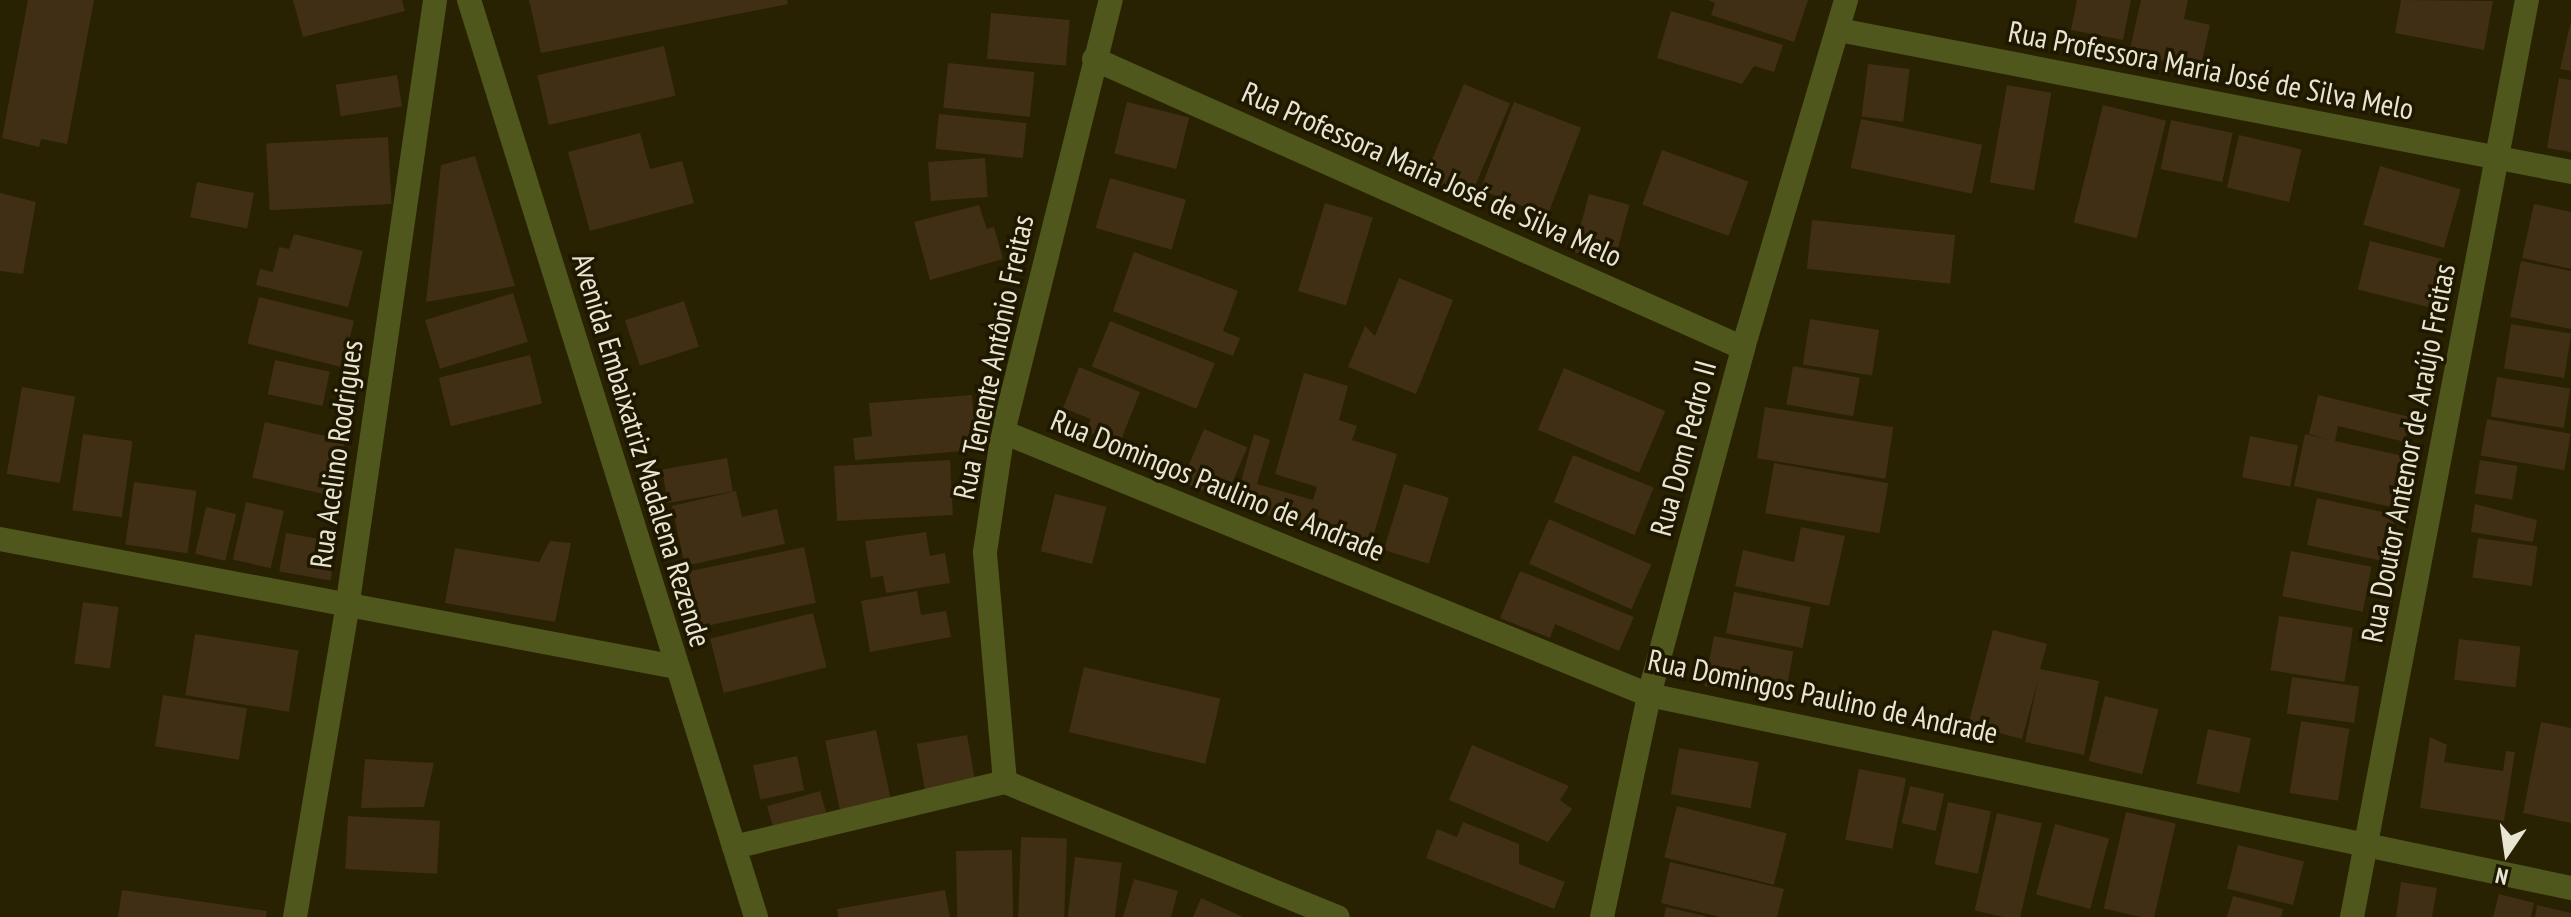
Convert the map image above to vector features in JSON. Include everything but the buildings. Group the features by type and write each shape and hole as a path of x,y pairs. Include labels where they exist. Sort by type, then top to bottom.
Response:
{"street":[{"name":"Rua Acelino Rodrigues","path":"295,917 347,608 426,37 435,0"},
{"name":"Avenida Embaixatriz Madalena Rezende","path":"469,0 756,917"},
{"name":"Rua Tenente Antônio Freitas","path":"1005,782 985,552 1003,432 1111,0"},
{"name":"Rua Dom Pedro II","path":"1602,917 1649,695 1743,348 1846,0"},
{"name":"Rua Doutor Antenor de Araújo Freitas","path":"2352,917 2527,0"},
{"name":"Rua Professora Maria José de Silva Melo","path":"1839,30 2571,172"},
{"name":"Rua Professora Maria José de Silva Melo","path":"1094,59 1743,348"},
{"name":"Rua Domingos Paulino de Andrade","path":"1003,432 1649,695 2571,888"},
{"path":"0,539 347,608 676,667"},
{"path":"734,847 1005,782 1338,917"}]}
